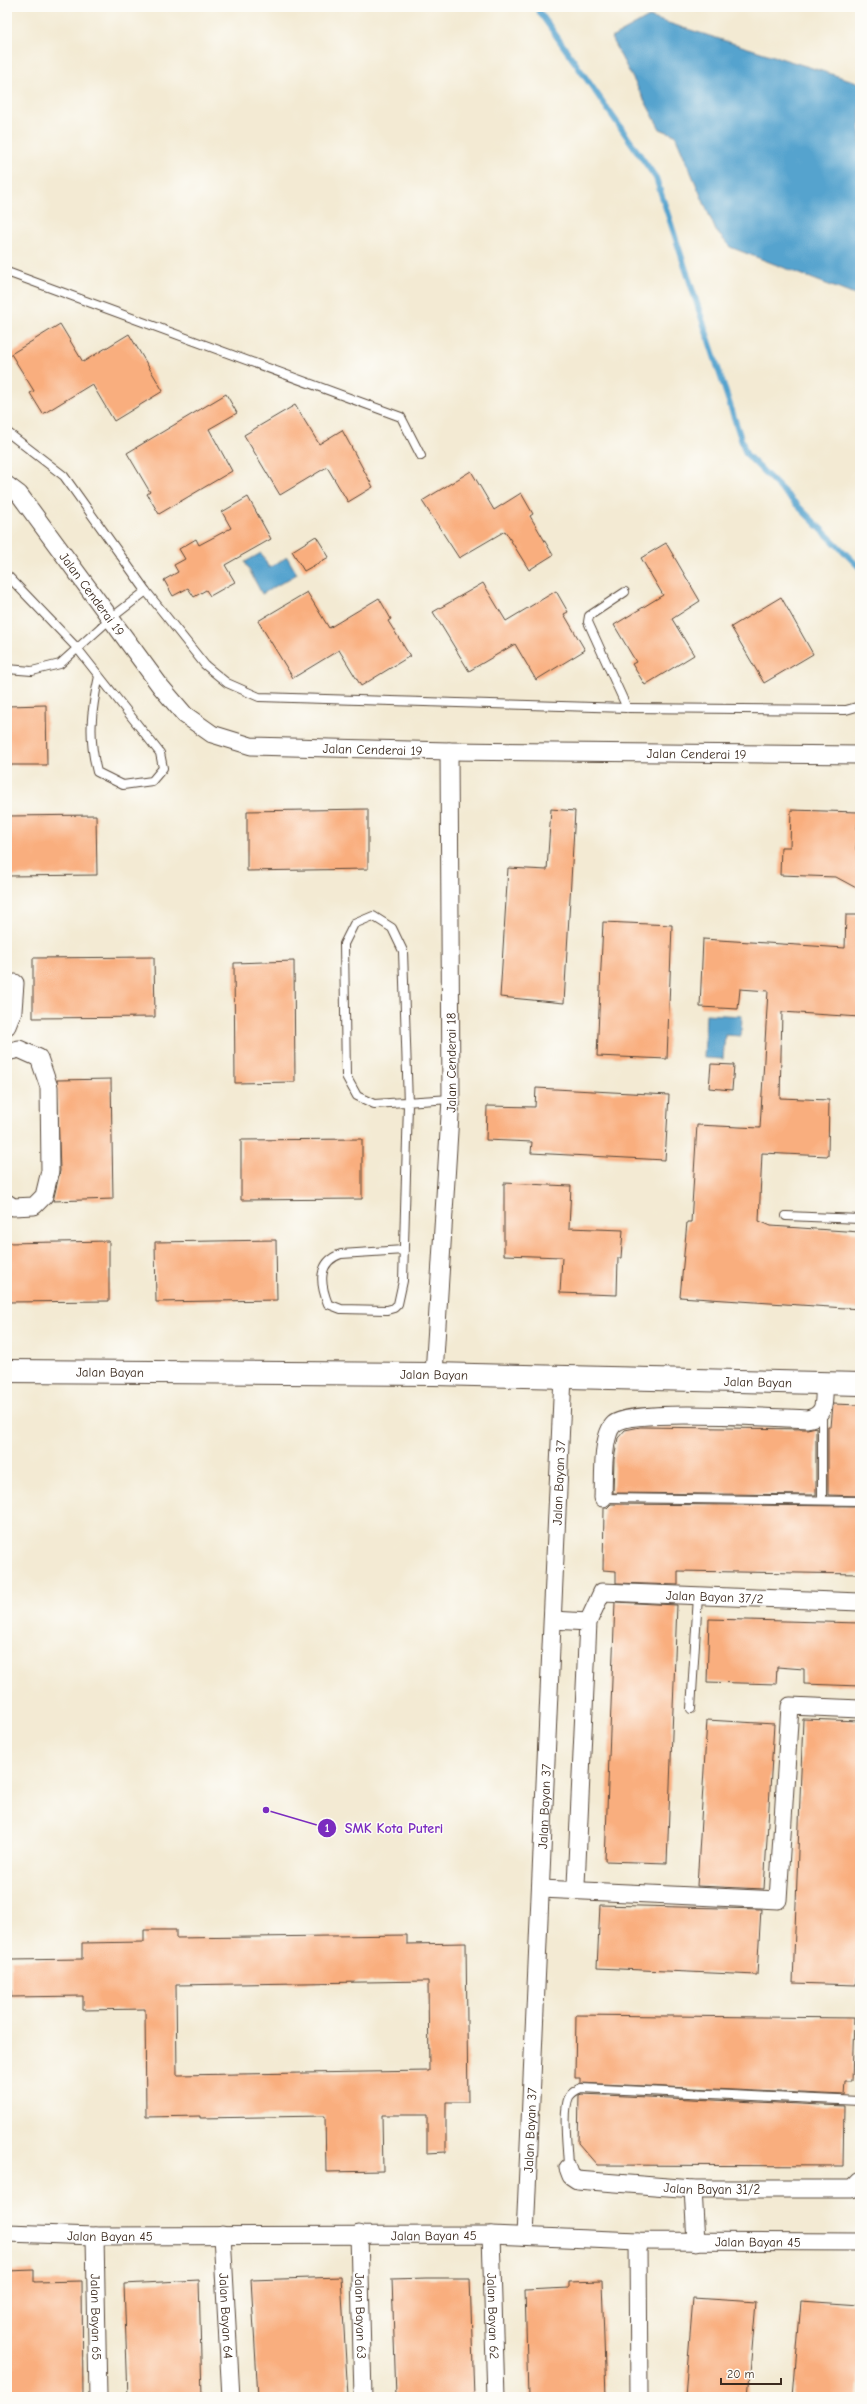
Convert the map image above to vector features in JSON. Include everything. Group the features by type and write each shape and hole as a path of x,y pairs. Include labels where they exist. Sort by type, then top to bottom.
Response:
{"street":[{"name":"Jalan Cenderai 19","path":"7,485 19,494 110,619 185,715 212,734 251,746 449,751 860,755"},
{"name":"Jalan Cenderai 18","path":"434,1374 451,1099 449,751"},
{"path":"7,1026 13,1011 15,983"},
{"path":"7,1052 19,1050 39,1058 49,1087 50,1163 44,1196 34,1206 13,1207 7,1203"},
{"name":"Jalan Bayan","path":"7,1371 434,1374 860,1384"},
{"name":"Jalan Bayan 37","path":"525,2236 563,1376"},
{"path":"603,1498 607,1435 614,1424 624,1418 657,1415 807,1419 816,1417 822,1411 824,1383"},
{"name":"Jalan Bayan 37/2","path":"588,1622 602,1592 860,1602"},
{"path":"553,1620 588,1622 576,1885"},
{"path":"541,1889 778,1900 790,1706 860,1709"},
{"name":"Jalan Bayan 31/2","path":"568,2168 571,2176 577,2180 693,2189 846,2190 852,2189 860,2181"},
{"path":"693,2189 696,2242"},
{"name":"Jalan Bayan 45","path":"7,2233 94,2236 358,2234 491,2235 638,2241 860,2242"},
{"name":"Jalan Bayan 63","path":"358,2234 363,2397"},
{"name":"Jalan Bayan 62","path":"491,2235 496,2397"},
{"name":"Jalan Bayan 65","path":"94,2236 98,2397"},
{"name":"Jalan Bayan 64","path":"222,2236 231,2397"},
{"path":"638,2241 639,2397"}],"lane":[{"path":"7,272 401,417 421,456"},
{"path":"7,432 64,476 146,591 205,666 227,683 259,697 627,708 846,710 860,706"},
{"path":"7,575 77,648 160,753 163,768 152,781 123,785 97,772 90,746 93,704 99,676"},
{"path":"7,669 32,671 60,664 110,619 146,591"},
{"path":"625,592 589,616 588,622 627,708"},
{"path":"404,1250 340,1254 331,1258 326,1262 324,1268 323,1286 328,1304 341,1309 387,1310 394,1308 402,1294 404,1250 408,1104 403,951 392,928 373,916 354,924 344,944 346,1076 357,1096 374,1104 408,1104 451,1099"},
{"path":"786,1216 860,1219"},
{"path":"822,1411 822,1499"},
{"path":"603,1498 822,1499 860,1501"},
{"path":"691,1709 698,1596"},
{"path":"568,2168 567,2109 569,2098 574,2091 581,2088 860,2101"}],"water":[{"path":"649,17 860,83 860,297 730,247 716,231 675,135 660,129 611,38"},
{"path":"261,553 269,568 287,557 297,574 262,594 245,562"},
{"path":"706,1014 742,1016 741,1036 725,1035 723,1059 704,1058"}],"building":[{"path":"60,324 83,362 129,334 163,391 114,421 92,384 43,414 30,393 34,391 11,354"},
{"path":"226,394 237,413 209,429 232,471 159,514 147,494 150,492 127,453"},
{"path":"295,405 319,444 342,430 373,487 348,502 327,467 280,495 244,435"},
{"path":"471,471 494,510 521,493 533,514 530,516 553,555 529,570 505,531 459,558 422,501"},
{"path":"248,497 271,539 225,565 235,582 210,596 206,590 194,597 188,588 173,596 164,580 178,572 174,565 185,559 179,549 196,539 199,545 231,528 222,512"},
{"path":"316,536 329,557 304,571 292,551"},
{"path":"666,543 700,601 672,619 694,655 645,685 632,664 636,662 614,625 663,595 641,558"},
{"path":"483,583 506,621 556,591 568,612 564,614 585,650 536,680 515,644 469,671 433,612"},
{"path":"307,592 329,628 379,598 391,619 388,621 410,656 361,686 339,650 293,678 258,621"},
{"path":"781,597 813,654 764,683 731,627"},
{"path":"46,705 47,765 7,765 7,706"},
{"path":"368,809 368,869 247,871 247,811"},
{"path":"551,809 575,811 564,1003 500,997 508,868 547,870"},
{"path":"791,810 858,812 856,850 860,850 860,890 836,877 780,875 781,847 790,847"},
{"path":"96,815 97,875 7,876 7,816"},
{"path":"846,915 860,915 860,1017 782,1012 780,1098 829,1100 828,1156 762,1153 759,1221 771,1226 860,1232 860,1309 680,1297 687,1222 691,1222 697,1125 760,1128 768,991 740,989 738,1009 700,1007 703,939 845,948"},
{"path":"603,922 672,925 667,1059 597,1056"},
{"path":"154,957 155,1017 33,1018 33,958"},
{"path":"294,961 295,1082 235,1083 234,963"},
{"path":"711,1064 734,1065 732,1090 709,1088"},
{"path":"111,1079 113,1199 53,1201 60,1171 57,1080"},
{"path":"536,1088 669,1095 665,1160 531,1153 532,1142 486,1140 487,1106 535,1107"},
{"path":"362,1139 362,1199 241,1200 241,1140"},
{"path":"504,1183 571,1186 569,1228 623,1230 621,1258 618,1258 617,1295 560,1293 562,1257 504,1255"},
{"path":"276,1240 277,1300 156,1302 155,1242"},
{"path":"109,1241 109,1301 7,1302 7,1243"},
{"path":"833,1404 860,1405 860,1496 828,1495 828,1427 831,1427"},
{"path":"640,1427 807,1429 816,1427 816,1495 613,1493 614,1459 618,1438 625,1430"},
{"path":"611,1504 860,1506 860,1574 678,1571 678,1585 616,1583 616,1571 603,1570 604,1508 607,1508"},
{"path":"615,1602 677,1605 667,1863 605,1861"},
{"path":"709,1619 860,1623 860,1686 804,1684 804,1669 777,1667 776,1684 707,1682"},
{"path":"803,1719 860,1721 860,1871 856,1985 793,1983"},
{"path":"707,1720 774,1724 764,1889 697,1886"},
{"path":"600,1905 761,1909 757,1975 597,1968"},
{"path":"144,1930 176,1930 176,1938 407,1935 407,1944 466,1943 468,2102 446,2102 446,2152 427,2153 427,2115 382,2115 383,2171 326,2172 325,2116 200,2118 200,2116 146,2117 145,2009 83,2010 83,1996 11,1997 11,1960 82,1959 82,1943 144,1942","holes":["428,1981 429,2071 177,2075 176,1985"]},
{"path":"576,2015 854,2018 852,2081 845,2081 844,2095 580,2083 580,2078 575,2078"},
{"path":"579,2095 844,2106 843,2166 597,2165 578,2143"},
{"path":"34,2270 34,2282 82,2281 83,2397 7,2397 7,2271"},
{"path":"341,2277 348,2397 258,2397 251,2280"},
{"path":"470,2278 474,2397 396,2397 392,2279"},
{"path":"199,2280 202,2397 128,2397 124,2284"},
{"path":"602,2281 606,2397 528,2397 525,2290 569,2288 569,2282"},
{"path":"693,2298 756,2302 748,2397 685,2397"},
{"path":"801,2301 860,2305 860,2353 857,2397 793,2397"}],"waterway":[{"path":"536,7 656,178 746,454 860,568"}],"place":[{"name":"SMK Kota Puteri","path":"266,1810"}]}
